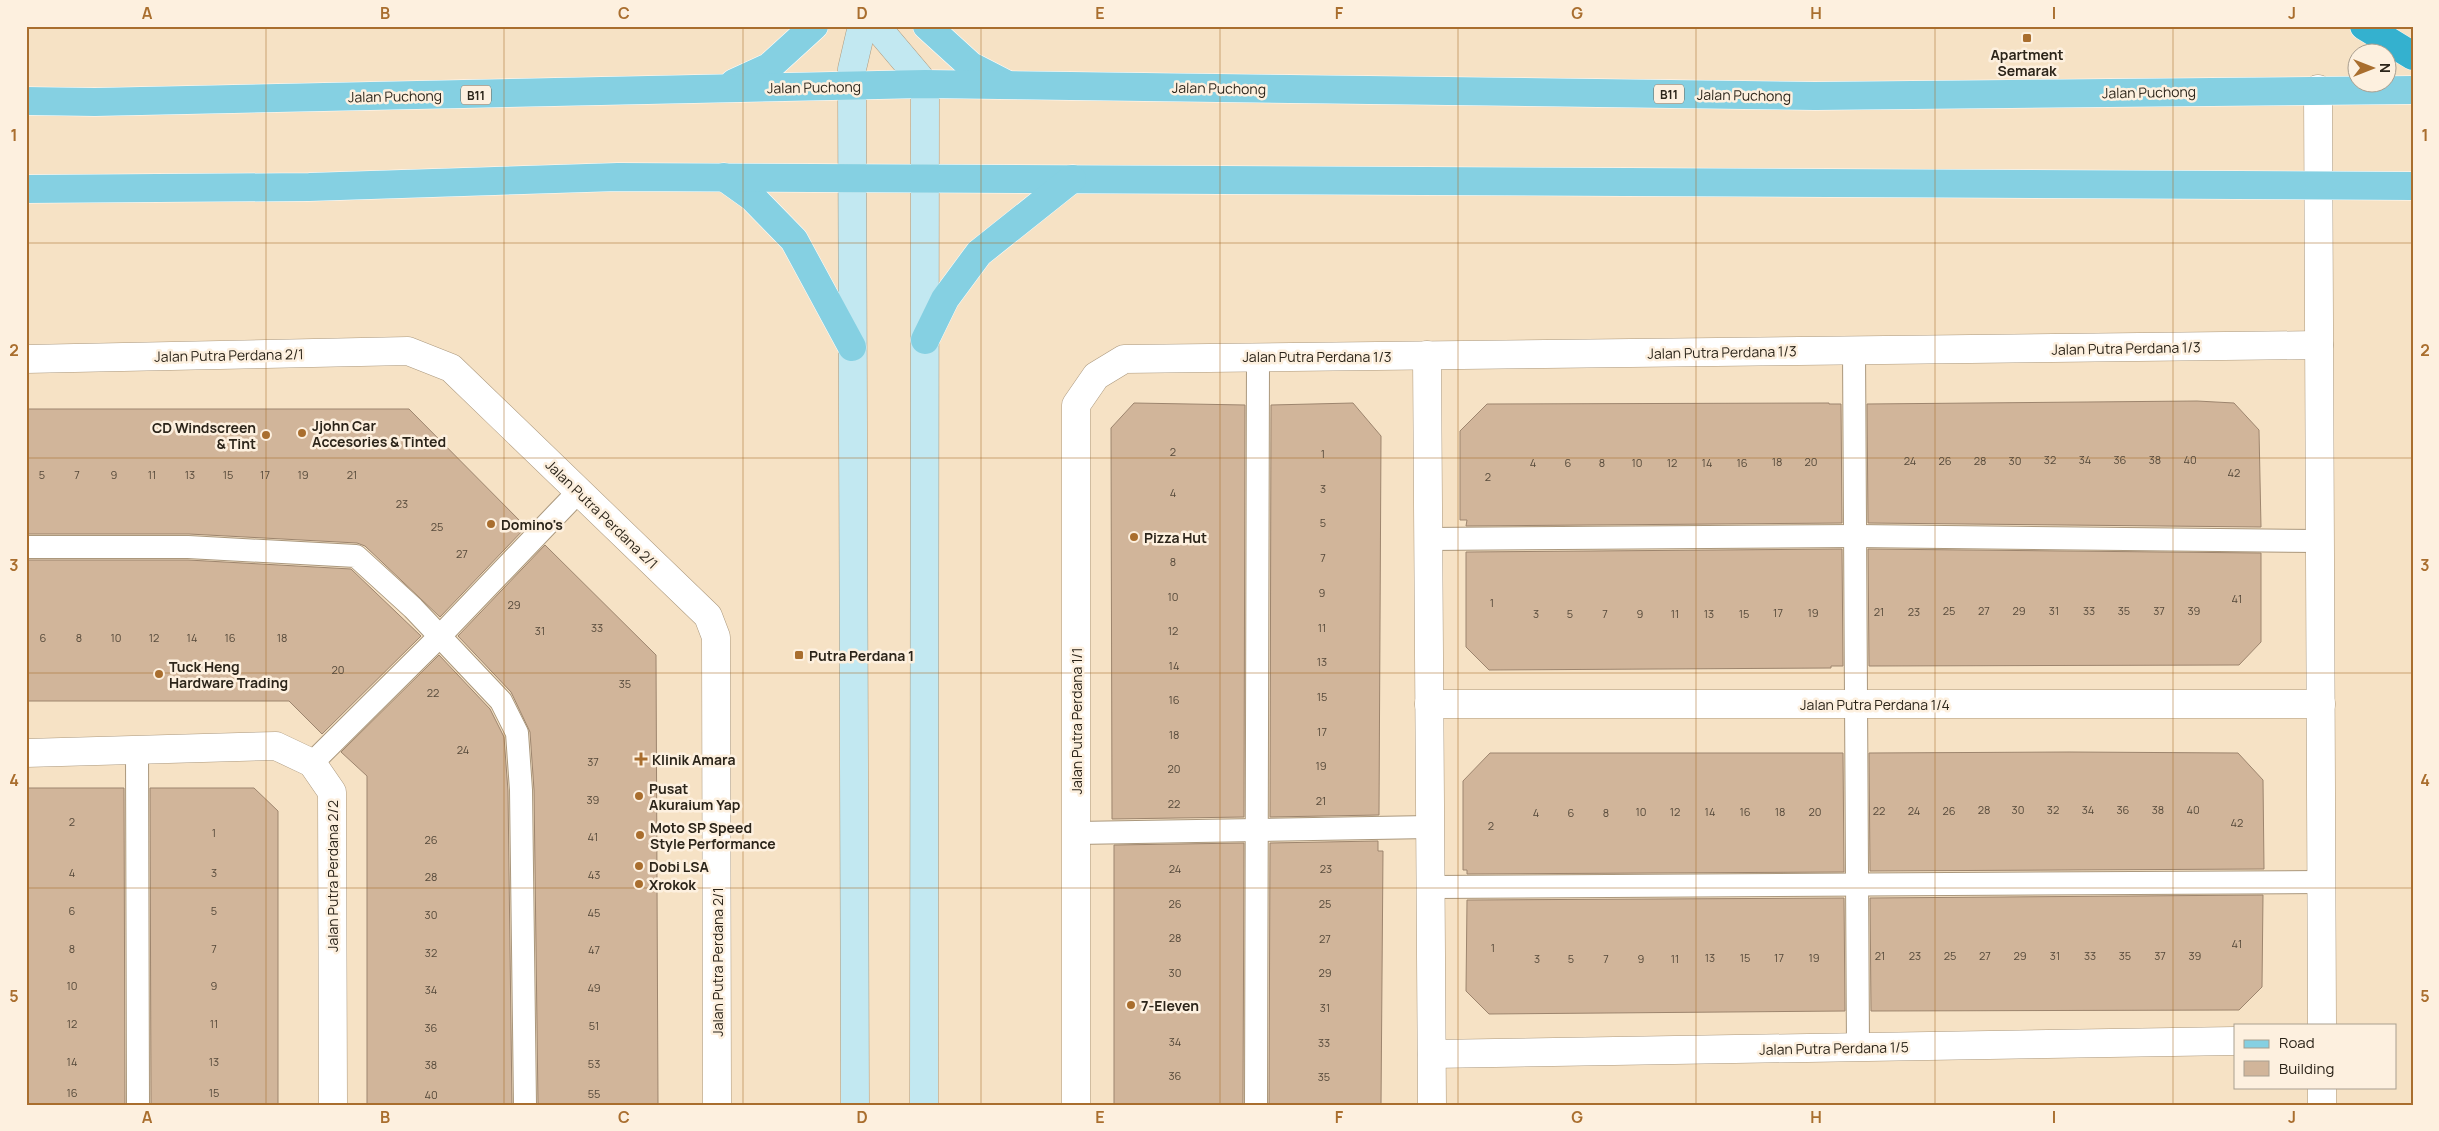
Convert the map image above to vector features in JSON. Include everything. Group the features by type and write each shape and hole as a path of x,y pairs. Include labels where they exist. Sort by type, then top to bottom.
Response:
{"highway":[{"path":"2364,26 2413,56"}],"main road":[{"path":"724,88 769,68 814,26"},
{"path":"927,26 971,66 1009,86"},
{"name":"Jalan Puchong","path":"26,101 95,102 925,84 1814,96 2318,89 2413,90"},
{"path":"26,189 309,187 618,177 925,177 1813,185 2413,186"},
{"path":"724,177 752,197 794,240 852,347"},
{"path":"925,340 945,299 979,253 1072,178"}],"street":[{"path":"855,1105 852,69 862,26"},
{"path":"876,26 925,84 924,1105"},
{"path":"2318,89 2322,1024"},
{"name":"Jalan Putra Perdana 1/3","path":"1124,359 2319,345"},
{"name":"Jalan Putra Perdana 2/1","path":"26,359 408,351 451,368 708,616 716,636 717,1105"},
{"path":"1427,356 1432,1105"},
{"name":"Jalan Putra Perdana 1/1","path":"1076,1105 1076,405 1096,376 1124,359"},
{"name":"Jalan Putra Perdana 1/4","path":"1430,704 2321,704"},
{"path":"26,753 276,746 312,763"},
{"name":"Jalan Putra Perdana 2/2","path":"312,763 332,792 333,1105"},
{"name":"Jalan Putra Perdana 1/5","path":"1432,1054 2234,1041"},
{"path":"2322,1088 2322,1105"}],"lane":[{"path":"1854,350 1858,1048"},
{"path":"1256,1105 1258,357"},
{"path":"312,763 440,636 578,492"},
{"path":"1428,539 1856,536 2320,540"},
{"path":"26,547 188,548 356,556 440,636 502,700 517,733 521,790 525,1105"},
{"path":"137,750 138,1105"},
{"path":"1076,833 1430,827"},
{"path":"1431,887 2321,882"}],"building":[{"path":"2197,401 2234,403 2259,430 2261,527 1868,523 1867,404"},
{"path":"1134,403 1245,405 1244,817 1112,819 1111,428"},
{"path":"1353,403 1381,436 1379,815 1270,817 1271,405"},
{"path":"1487,404 1841,404 1842,523 1466,526 1467,520 1460,520 1460,431"},
{"path":"26,409 409,409 526,527 440,617 365,546 357,543 189,534 26,534"},
{"path":"545,545 656,655 658,1105 538,1105 534,790 530,732 511,692 458,636"},
{"path":"1842,549 1843,666 1831,666 1831,668 1489,670 1466,647 1466,552"},
{"path":"1868,549 2261,553 2261,642 2239,665 1869,666"},
{"path":"26,560 188,560 351,569 421,636 322,734 289,701 26,701"},
{"path":"439,655 490,709 504,737 508,791 512,1105 367,1105 367,776 341,752"},
{"path":"1490,753 1843,753 1844,872 1467,874 1467,870 1463,870 1463,781"},
{"path":"1869,753 2238,753 2263,780 2264,869 1870,871"},
{"path":"26,788 124,788 125,1105 26,1105"},
{"path":"150,788 254,788 278,811 278,1105 151,1105"},
{"path":"1378,841 1378,851 1383,851 1381,1105 1269,1105 1270,843"},
{"path":"1244,843 1243,1105 1114,1105 1114,845"},
{"path":"2263,895 2262,987 2239,1010 1871,1011 1870,898"},
{"path":"1844,898 1845,1011 1489,1014 1466,991 1467,900"}],"place":[{"name":"Apartment Semarak","path":"2027,38"},
{"name":"Jjohn Car Accesories & Tinted","path":"302,433"},
{"name":"CD Windscreen & Tint","path":"266,435"},
{"name":"Domino's","path":"491,524"},
{"name":"Pizza Hut","path":"1134,537"},
{"name":"Putra Perdana 1","path":"799,655"},
{"name":"Tuck Heng Hardware Trading","path":"159,674"},
{"name":"Klinik Amara","path":"641,759"},
{"name":"Pusat Akuraium Yap","path":"639,796"},
{"name":"Moto SP Speed Style Performance","path":"640,835"},
{"name":"Dobi LSA","path":"639,866"},
{"name":"Xrokok","path":"639,884"},
{"name":"7-Eleven","path":"1131,1005"}]}
